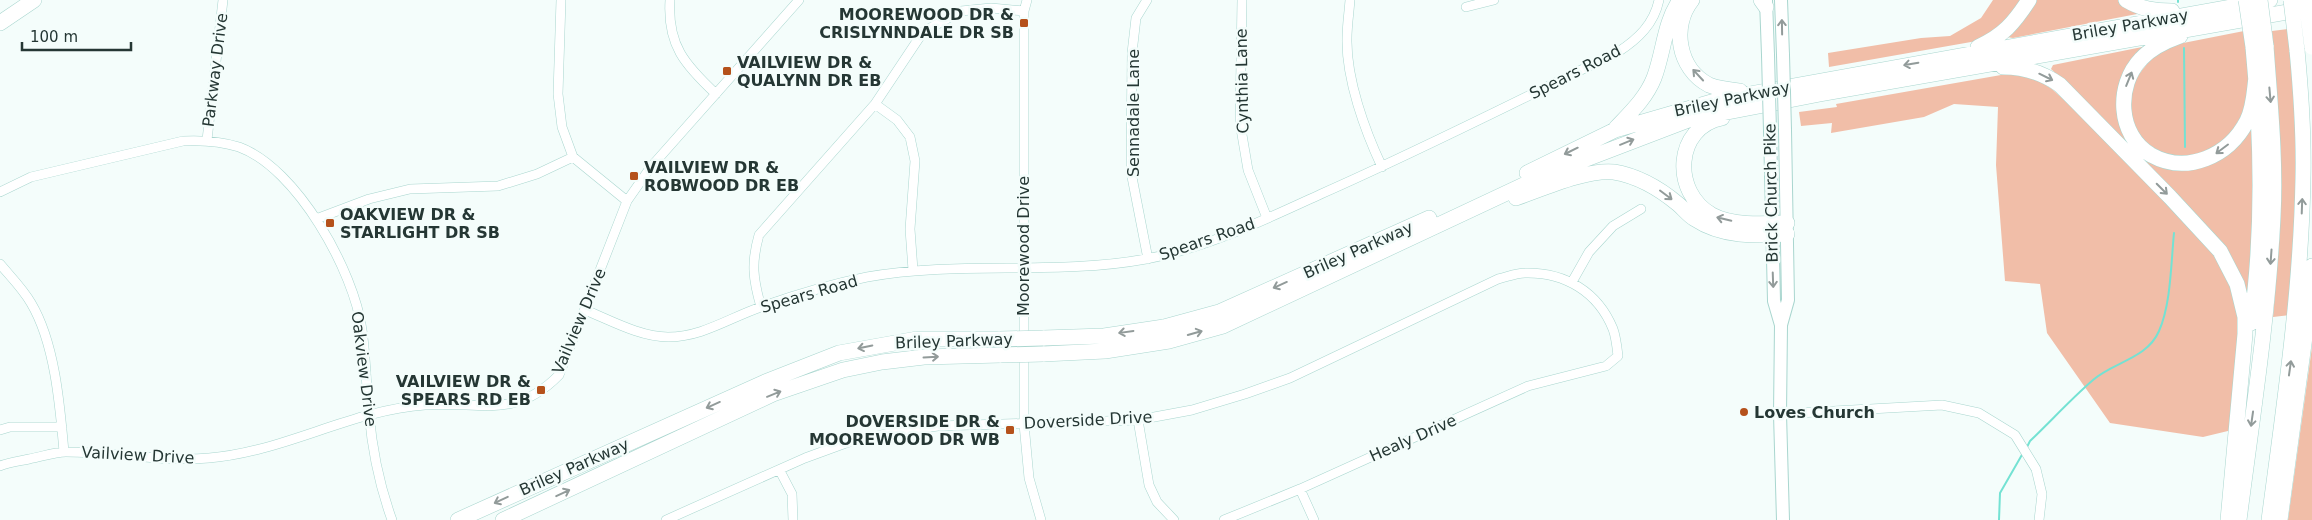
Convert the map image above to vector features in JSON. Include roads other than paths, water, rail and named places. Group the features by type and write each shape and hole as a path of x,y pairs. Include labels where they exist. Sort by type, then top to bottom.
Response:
{"highway":[{"path":"0,23 34,0"},
{"path":"1615,130 1640,102 1650,86 1668,25 1680,0"},
{"path":"1692,0 1682,17 1679,32 1682,51 1696,74 1711,86 1722,89 1759,92"},
{"path":"1959,56 1995,39 2013,24 2029,0"},
{"path":"2126,0 2139,8 2154,11 2243,3 2259,47 2272,131 2273,216 2269,285 2238,520"},
{"path":"2220,23 2166,42 2141,58 2132,70 2124,92 2125,120 2130,132 2140,145 2151,154 2171,162 2189,164 2207,159 2224,149 2236,137 2247,121 2253,103 2259,47 2260,0"},
{"name":"Briley Parkway","path":"458,520 765,382 839,352 917,338 1000,339 1104,336 1156,328 1219,312 1480,196 1615,130 1672,112 1759,92 2243,3 2270,0"},
{"path":"2290,0 2307,48"},
{"path":"2269,520 2292,352 2300,262 2303,177 2302,124 2307,48 2306,0"},
{"name":"Briley Parkway","path":"503,520 773,394 843,370 882,362 924,357 1105,351 1160,342 1222,326 1547,174 1683,122 1717,112 2312,7"},
{"path":"1946,71 2009,67 2022,68 2051,79 2066,91 2170,197 2220,251 2237,284 2246,317 2243,379"},
{"path":"2228,520 2243,379 2256,284 2260,228 2261,142 2256,76"},
{"path":"1780,229 1714,216 1700,207 1687,190 1684,180 1683,161 1686,150 1694,136 1716,119 1797,103 1820,94"},
{"path":"1439,225 1580,176 1612,172 1630,176 1661,190 1694,219 1716,230 1759,236 1780,229"},
{"path":"2280,520 2311,298 2312,266"}],"main road":[{"name":"Brick Church Pike","path":"1782,0 1785,130 1774,301 1781,325 1780,414 1783,520"},
{"name":"Brick Church Pike","path":"1764,2 1768,55 1770,131 1780,229"}],"street":[{"name":"Parkway Drive","path":"207,140 224,0"},
{"path":"561,0 558,94 562,128 573,157 627,201"},
{"path":"670,0 672,30 678,52 690,70 716,94"},
{"name":"Vailview Drive","path":"0,466 64,452 136,455 180,460 211,458 266,447 369,416 425,405 505,406 530,398 546,388 559,375 627,201 650,168 799,0"},
{"name":"Moorewood Drive","path":"1027,0 1024,11 1024,424 1029,478 1041,520"},
{"name":"Sennadale Lane","path":"1147,0 1136,18 1132,53 1131,172 1148,259"},
{"name":"Cynthia Lane","path":"1242,0 1240,123 1248,170 1267,218"},
{"path":"1350,0 1347,40 1354,88 1368,136 1382,167"},
{"path":"1466,7 1494,0"},
{"name":"Spears Road","path":"584,310 640,332 665,337 687,336 705,331 761,307 866,277 913,270 1093,267 1148,259 1193,247 1267,218 1382,167 1618,52 1634,41 1649,26 1657,10 1659,0"},
{"path":"761,307 753,277 754,254 759,235 875,104 923,32 962,11 991,8 1024,11"},
{"path":"875,104 897,120 910,137 915,161 910,229 913,270"},
{"name":"Oakview Drive","path":"0,192 40,175 147,148 183,142 207,140 239,148 266,162 298,193 316,219 351,286 362,329 369,416 384,500 392,520"},
{"path":"316,219 369,200 410,189 498,186 537,174 573,157"},
{"path":"1572,282 1589,252 1613,226 1641,209"},
{"path":"0,264 31,302 43,330 50,356 62,427 64,452"},
{"name":"Doverside Drive","path":"666,520 780,471 805,458 846,443 894,432 938,426 1138,420 1192,410 1290,378 1498,280 1523,273 1549,275 1572,282 1600,303 1614,331 1618,356 1606,366"},
{"name":"Healy Drive","path":"1224,520 1300,489 1528,386 1606,366"},
{"path":"1780,414 1942,405 1979,414 2015,435 2036,469 2042,494 2039,520"},
{"path":"1138,420 1149,484 1157,502 1174,520"},
{"path":"0,430 10,427 62,427"},
{"path":"780,471 792,494 793,520"},
{"path":"1300,489 1314,520"}],"waterway":[{"path":"2184,48 2185,147"},
{"path":"2027,447 2030,441 2093,380 2138,354 2154,340 2166,309 2174,233"},
{"path":"1999,520 2000,493 2023,453"}],"place":[{"name":"MOOREWOOD DR & CRISLYNNDALE DR SB","path":"1024,23"},
{"name":"VAILVIEW DR & QUALYNN DR EB","path":"727,71"},
{"name":"VAILVIEW DR & ROBWOOD DR EB","path":"634,176"},
{"name":"OAKVIEW DR & STARLIGHT DR SB","path":"330,223"},
{"name":"VAILVIEW DR & SPEARS RD EB","path":"541,390"},
{"name":"Loves Church","path":"1744,412"},
{"name":"DOVERSIDE DR & MOOREWOOD DR WB","path":"1010,430"}]}
